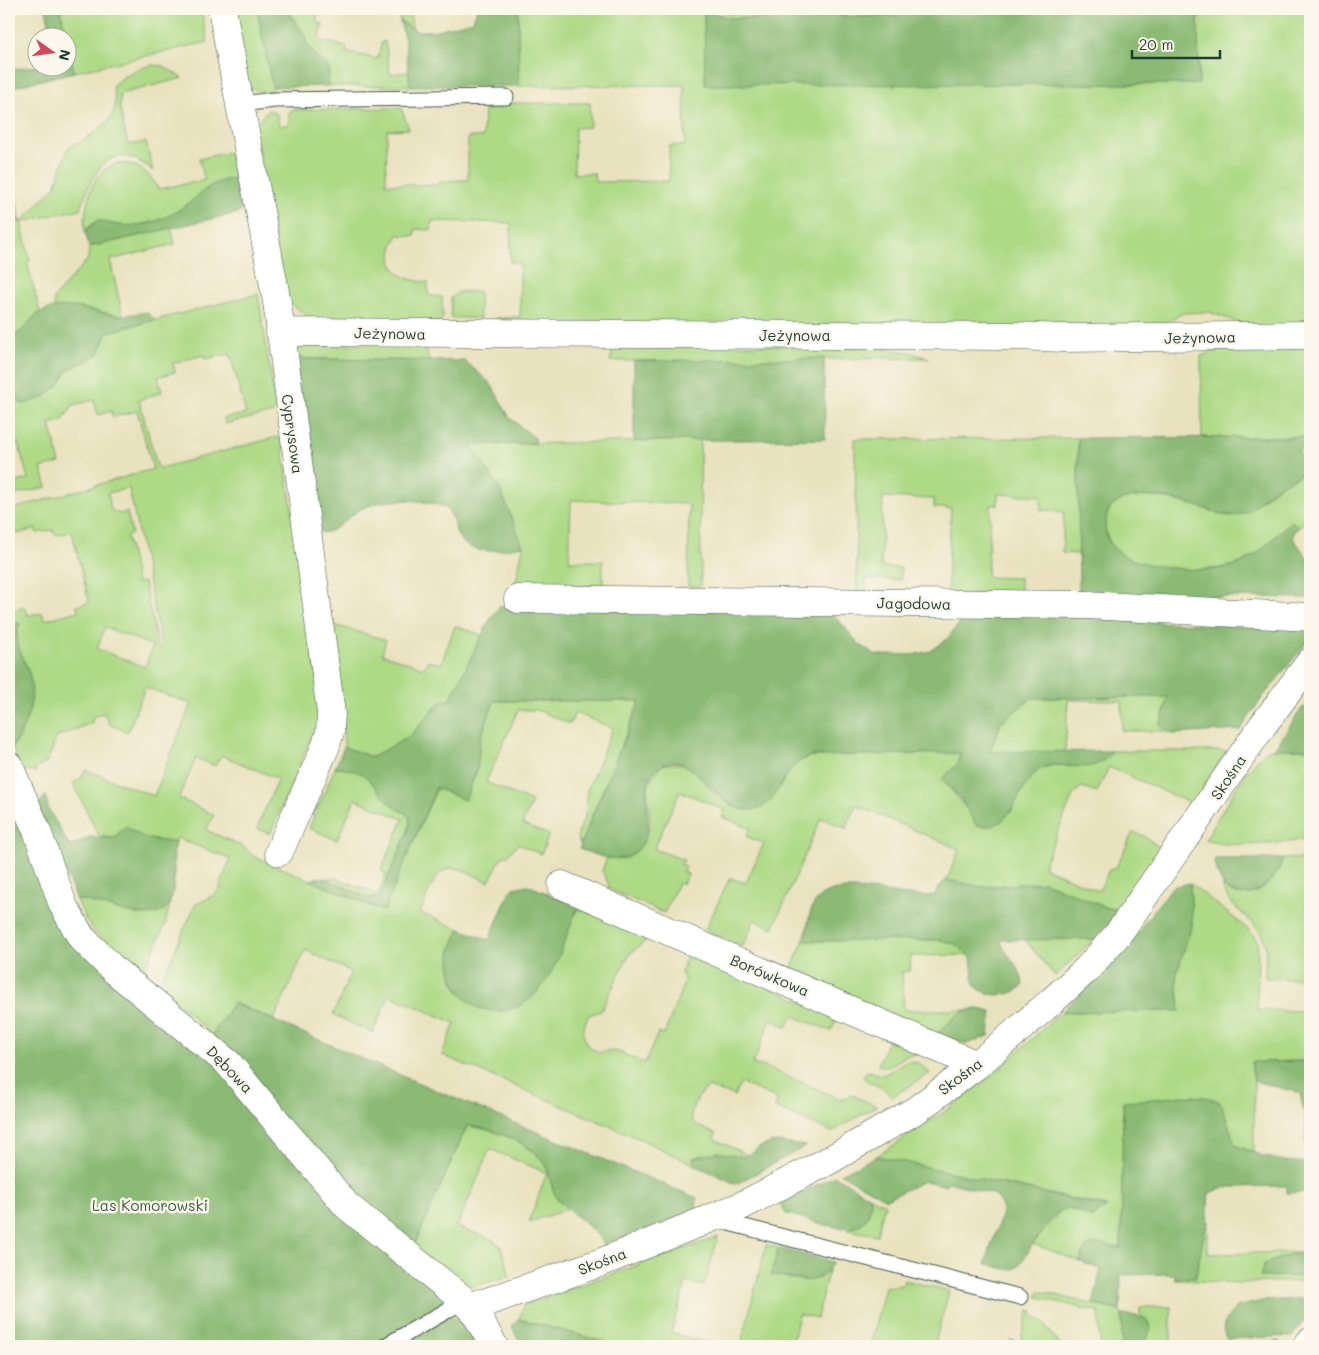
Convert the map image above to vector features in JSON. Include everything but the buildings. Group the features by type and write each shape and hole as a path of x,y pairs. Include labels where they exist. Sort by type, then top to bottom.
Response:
{"street":[{"name":"Cyprysowa","path":"222,9 277,302 331,723 325,748 279,852"},
{"name":"Jeżynowa","path":"280,332 1014,336 1064,338 1310,335"},
{"name":"Jagodowa","path":"518,599 1086,606 1310,617"},
{"name":"Skośna","path":"468,1304 484,1303 602,1262 712,1219 828,1161 916,1110 977,1064 1066,988 1118,934 1263,725 1310,662"},
{"name":"Dębowa","path":"9,766 37,831 63,904 81,937 114,970 228,1063 347,1206 468,1304 476,1314 494,1346"},
{"name":"Borówkowa","path":"562,885 977,1064"},
{"path":"1307,1346 1310,1342"}],"lane":[{"path":"241,104 275,100 506,96"},
{"path":"712,1219 1020,1297"},
{"path":"385,1346 455,1306 468,1304"}],"green space":[{"path":"46,9 60,9 65,28 50,28"},
{"path":"60,9 201,9 208,42 78,71 78,28 64,28"},
{"path":"231,9 257,9 273,90 259,91 246,85"},
{"path":"257,9 287,9 304,34 308,46 317,57 326,63 329,70 328,86 272,87"},
{"path":"287,9 319,9 316,22 323,24 319,40 347,47 346,52 377,59 382,42 385,41 390,74 409,72 410,86 328,86 329,70 326,63 317,57 308,46 304,34"},
{"path":"398,9 409,9 413,30 400,21"},
{"path":"477,9 518,9 519,86 410,86 405,40 400,21 417,31 433,31 473,21"},
{"path":"518,9 718,9 718,14 792,12 792,9 836,9 837,12 897,11 897,9 903,9 899,16 851,17 823,12 798,12 781,18 727,18 704,11 705,84 1199,84 1198,9 1310,9 1310,329 1259,330 1209,312 1183,313 1151,331 491,326 496,318 520,317 520,263 510,262 511,223 432,221 431,230 415,229 415,236 398,235 391,254 395,269 400,274 417,281 428,282 428,295 442,297 443,318 440,323 320,322 306,315 286,300 254,126 268,110 277,114 279,126 289,124 289,113 291,110 401,108 409,129 387,130 386,184 440,185 440,181 468,180 468,137 483,137 484,109 491,109 507,103 590,103 590,127 575,128 574,174 594,173 595,182 669,181 669,146 685,145 684,85 519,86"},
{"path":"809,9 851,17 898,16 903,9 1198,9 1199,84 705,85 704,11 727,18 781,18"},
{"path":"152,65 163,66 183,78 120,94 120,109 128,145 146,142 153,171 139,161 126,157 115,157 98,171 91,182 80,209 21,222 55,187 68,148 96,131 109,119 115,106 113,85 131,72"},
{"path":"28,67 28,78 50,78 9,88 9,70"},
{"path":"229,152 234,178 212,186 172,214 152,222 130,226 98,220 85,231 86,210 92,186 99,175 107,168 124,163 140,168 158,189 205,180 199,159"},
{"path":"9,168 21,222 9,217"},
{"path":"234,178 241,212 89,247 85,231 98,220 130,226 162,219 182,208 205,189 224,180"},
{"path":"9,217 21,222 30,261 27,262 40,312 25,330 9,337"},
{"path":"171,228 175,244 110,260 123,316 75,307 54,308 54,298 88,259 89,247"},
{"path":"479,291 480,318 451,318 451,298 459,292"},
{"path":"258,294 276,408 273,413 225,424 224,418 246,414 230,354 205,359 204,355 173,363 175,372 158,377 162,392 139,400 157,465 160,468 277,437 282,442 321,706 319,735 313,733 270,834 257,828 278,779 221,755 215,766 196,758 179,798 214,815 206,830 244,847 253,856 383,911 437,788 465,800 477,770 480,740 494,701 640,701 580,844 577,837 586,813 587,790 613,728 575,713 570,724 537,710 518,710 486,782 532,802 522,824 549,835 541,854 518,844 507,856 501,858 489,882 455,868 442,872 437,877 420,913 460,929 450,955 453,981 459,991 477,1008 497,1011 557,959 578,907 649,938 631,953 625,962 601,1011 589,1015 586,1020 584,1037 589,1046 594,1050 600,1052 616,1051 645,1063 658,1033 664,1035 685,980 681,973 688,953 838,1017 831,1031 793,1016 787,1027 771,1019 753,1064 765,1067 841,1099 847,1098 850,1094 876,1106 832,1132 775,1108 778,1099 741,1083 734,1096 709,1087 701,1094 694,1105 691,1115 693,1120 699,1126 716,1134 714,1139 750,1156 740,1157 717,1152 693,1158 695,1165 638,1138 442,1055 455,1023 389,995 373,1033 333,1015 351,972 305,950 274,1020 234,1003 212,1035 165,991 165,982 162,979 195,905 214,895 219,890 230,859 177,838 175,841 168,841 143,837 127,826 113,838 99,836 73,783 81,778 85,770 154,796 191,704 145,687 128,732 110,725 104,713 92,717 93,722 57,737 47,762 35,769 36,772 22,770 12,747 21,735 20,654 16,637 19,624 9,620 10,606 12,610 25,607 28,615 42,613 45,620 78,611 77,606 89,602 72,532 55,535 53,530 37,533 35,529 9,536 9,510 153,469 137,411 113,417 111,411 98,415 94,400 73,405 62,421 50,424 60,463 41,468 47,487 9,496 9,484 28,479 18,443 9,445 9,398 58,386 68,370 98,355 108,332","holes":["129,488 162,647 162,648 158,648 144,582 137,583 127,536 132,534 127,512 120,514 111,510 108,493","105,627 153,646 145,667 97,649"]},
{"path":"75,307 119,316 147,312 155,320 108,332 98,355 68,370 58,386 43,398 24,404 9,398 9,337 23,329 35,316 43,311"},
{"path":"614,343 874,347 909,352 929,358 610,361"},
{"path":"302,344 425,344 429,361 295,358 296,350"},
{"path":"1310,346 1310,437 1202,437 1201,356 1229,347"},
{"path":"824,358 825,439 634,441 634,361"},
{"path":"295,359 465,361 491,384 510,418 535,438 536,443 471,445 500,489 523,546 488,551 471,548 458,536 453,519 446,508 426,502 404,500 371,505 356,512 336,528 330,531 318,532"},
{"path":"1310,437 1310,443 1300,446 1298,453 1310,465 1310,468 1271,491 1246,512 1238,515 1221,514 1175,500 1138,496 1112,506 1107,516 1106,532 1114,549 1131,559 1151,565 1203,570 1225,568 1245,561 1264,547 1291,521 1299,527 1294,532 1293,538 1310,561 1310,598 1079,595 1078,438"},
{"path":"1078,438 1079,554 1062,553 1064,512 1041,510 1041,496 998,494 998,505 991,505 987,577 1020,578 1020,594 947,593 951,508 934,508 934,499 883,497 881,567 901,568 901,580 866,579 866,592 857,592 855,439"},
{"path":"700,440 701,586 688,586 689,504 571,500 569,561 603,561 603,586 515,586 523,546 471,445"},
{"path":"1310,443 1310,465 1298,453 1300,446"},
{"path":"1310,468 1310,515 1299,527 1291,521 1257,553 1245,561 1234,565 1219,568 1183,569 1148,565 1122,556 1110,543 1107,535 1105,521 1107,514 1115,504 1124,499 1135,497 1160,498 1186,503 1227,516 1237,515"},
{"path":"500,606 832,613 859,644 876,655 912,655 931,651 947,639 963,619 973,612 1306,630 1310,633 1310,638 1262,698 1240,730 1173,734 1165,731 1160,726 1168,697 1032,698 1002,721 989,752 1112,751 1103,760 1094,765 1084,767 1055,765 1038,771 1030,779 1006,817 998,823 988,826 976,825 961,799 942,779 957,764 961,753 811,756 800,761 792,769 767,804 759,809 748,810 736,807 724,800 693,771 683,764 673,762 662,765 653,772 647,792 648,826 646,837 635,853 628,857 620,858 604,857 579,849 640,701 494,701 480,740 477,770 465,800 436,788 384,911 310,880 319,878 328,880 362,895 380,896 408,831 409,816 391,804 362,774 347,769 335,768 344,747 372,757 410,736 441,701 450,700 489,621"},
{"path":"9,620 20,624 17,637 18,644 32,685 31,704 22,731 12,747 9,740"},
{"path":"331,624 386,640 382,654 424,668 427,661 441,664 455,626 482,635 450,700 441,701 410,736 372,758 344,747 343,716"},
{"path":"1169,697 1160,726 1165,731 1122,731 1122,701 1068,700 1065,752 989,753 1002,721 1032,698"},
{"path":"1303,707 1310,708 1310,749 1274,749"},
{"path":"1270,749 1310,749 1310,837 1274,844 1241,845 1205,840 1245,776 1262,755"},
{"path":"1112,751 1227,751 1192,804 1109,767 1097,792 1082,787 1074,793 1043,867 1099,891 1109,870 1116,868 1133,832 1144,836 1162,849 1124,907 1107,908 1045,882 982,887 947,880 959,849 856,805 846,828 821,818 773,928 754,920 743,946 705,930 730,878 746,883 764,843 747,837 750,828 722,817 725,810 680,791 654,849 684,860 681,865 686,866 683,872 688,874 683,884 678,883 664,913 611,890 602,870 607,858 627,858 646,835 650,817 648,789 654,774 662,765 679,764 686,766 696,773 723,800 735,807 774,796 792,765 811,756 961,753 957,764 943,779 965,807 1011,812 1025,783 1039,770 1057,765 1085,767 1095,765 1104,760"},
{"path":"335,768 348,768 365,774 380,793 409,815 408,831 380,896 365,896 315,878 336,878 378,894 386,874 381,871 403,819 355,799 337,840 309,828"},
{"name":"Las Komorowski","path":"9,794 40,878 443,1298 439,1307 372,1346 9,1346"},
{"path":"46,795 48,808 68,844 71,846 89,837 113,838 127,826 143,837 175,841 174,888 170,902 163,911 141,915 77,900 38,806"},
{"path":"1310,858 1310,1061 1251,1062 1254,1081 1254,1153 1235,1145 1221,1103 1216,1099 1194,1096 1123,1102 1121,1248 1101,1245 1089,1246 1082,1254 1081,1262 1033,1244 1061,1210 1067,1208 1091,1217 1097,1215 1106,1206 877,1156 956,1104 994,1074 1061,1012 1165,1011 1180,1005 1176,975 1192,925 1190,883 1250,931 1258,942 1257,1010 1303,1011 1303,979 1265,978 1266,953 1263,938 1254,924 1230,901 1222,885 1231,892 1250,894 1266,885 1279,869 1283,859"},
{"path":"1215,859 1283,859 1276,873 1267,884 1257,891 1246,895 1235,894 1226,888 1219,876"},
{"path":"947,880 982,887 1045,882 1107,908 1124,907 1095,939 1000,940 1020,973 1023,986 1011,993 998,995 985,992 974,985 971,957 955,944 941,940 803,941 814,904 828,892 857,889 908,895 935,895 942,883"},
{"path":"1190,883 1192,925 1176,975 1180,1011 1061,1012 1116,960 1172,887"},
{"path":"528,885 578,907 554,967 540,989 531,998 517,1007 503,1011 489,1011 466,999 457,987 452,973 451,950 460,929 489,940 509,893 513,888"},
{"path":"77,900 89,901 137,914 149,914 160,911 170,903 165,925 144,971 117,956 87,922"},
{"path":"1024,939 1095,939 1055,976"},
{"path":"941,940 955,944 970,955 911,956 910,971 902,972 904,1010 966,1010 955,1017 938,1033 791,970 803,941"},
{"path":"233,1003 442,1093 697,1198 696,1212 604,1244 594,1231 557,1198 553,1191 547,1168 542,1159 534,1152 501,1134 467,1126 413,1248 356,1205 212,1035"},
{"path":"972,1009 992,1012 989,1036 966,1044 938,1033 961,1013"},
{"path":"889,1038 920,1054 906,1056 888,1067 878,1065"},
{"path":"908,1061 918,1063 930,1073 892,1097 885,1090 863,1077 867,1071 883,1075"},
{"path":"1310,1061 1310,1147 1305,1142 1306,1123 1300,1093 1254,1081 1251,1062"},
{"path":"1182,1096 1206,1097 1221,1103 1235,1145 1253,1153 1272,1158 1291,1162 1310,1162 1310,1192 1287,1193 1287,1186 1226,1187 1209,1193 1208,1218 1196,1277 1175,1278 1175,1274 1121,1275 1120,1311 1093,1304 1101,1269 1081,1262 1085,1248 1098,1244 1121,1248 1123,1102"},
{"path":"467,1126 500,1134 524,1145 534,1152 542,1160 557,1195 568,1209 529,1222 547,1173 490,1149 457,1227 493,1240 501,1246 510,1276 471,1287 413,1248"},
{"path":"774,1142 806,1146 736,1184 695,1165 693,1158 717,1152 745,1157 762,1146"},
{"path":"877,1156 1107,1207 1091,1217 1068,1209 1059,1212 1046,1225 1018,1267 1011,1270 985,1264 1001,1217 1002,1206 995,1195 949,1182 944,1185 924,1181 886,1199 841,1174"},
{"path":"835,1176 868,1196 871,1200 868,1215 861,1224 851,1227 838,1227 786,1214 780,1203"},
{"path":"868,1196 885,1204 877,1235 847,1230 856,1227 871,1200"},
{"path":"1208,1220 1208,1254 1298,1252 1264,1264 1260,1277 1310,1276 1310,1281 1240,1283 1175,1280 1175,1278 1196,1277 1201,1241"},
{"path":"718,1237 704,1286 686,1282 671,1333 724,1346 621,1346 519,1319 524,1305"},
{"path":"766,1245 778,1248 772,1275 803,1280 820,1278 829,1268 817,1318 799,1314 792,1346 741,1346"},
{"path":"778,1248 833,1262 827,1271 813,1280 798,1280 771,1275"},
{"path":"1310,1251 1310,1276 1260,1277 1264,1264 1289,1255"},
{"path":"904,1280 949,1291 934,1346 870,1346 885,1287 903,1285"},
{"path":"1039,1291 1120,1311 1122,1315 1122,1346 1100,1346 1099,1312 1037,1297"},
{"path":"1310,1298 1310,1312 1292,1336 1227,1339 1224,1335 1225,1322 1237,1307 1262,1301"},
{"path":"1140,1307 1171,1307 1171,1346 1143,1346 1147,1340 1145,1319 1140,1315"},
{"path":"1029,1310 1033,1311 1032,1316 1040,1319 1061,1346 1024,1346 1020,1343 1019,1346 1010,1346 1011,1340 1020,1342"},
{"path":"1122,1315 1138,1316 1148,1321 1150,1331 1143,1346 1122,1346"},
{"path":"445,1319 463,1319 485,1346 400,1346"},
{"path":"519,1319 621,1346 521,1346 512,1326"},
{"path":"1279,1341 1284,1346 1231,1346"}]}
